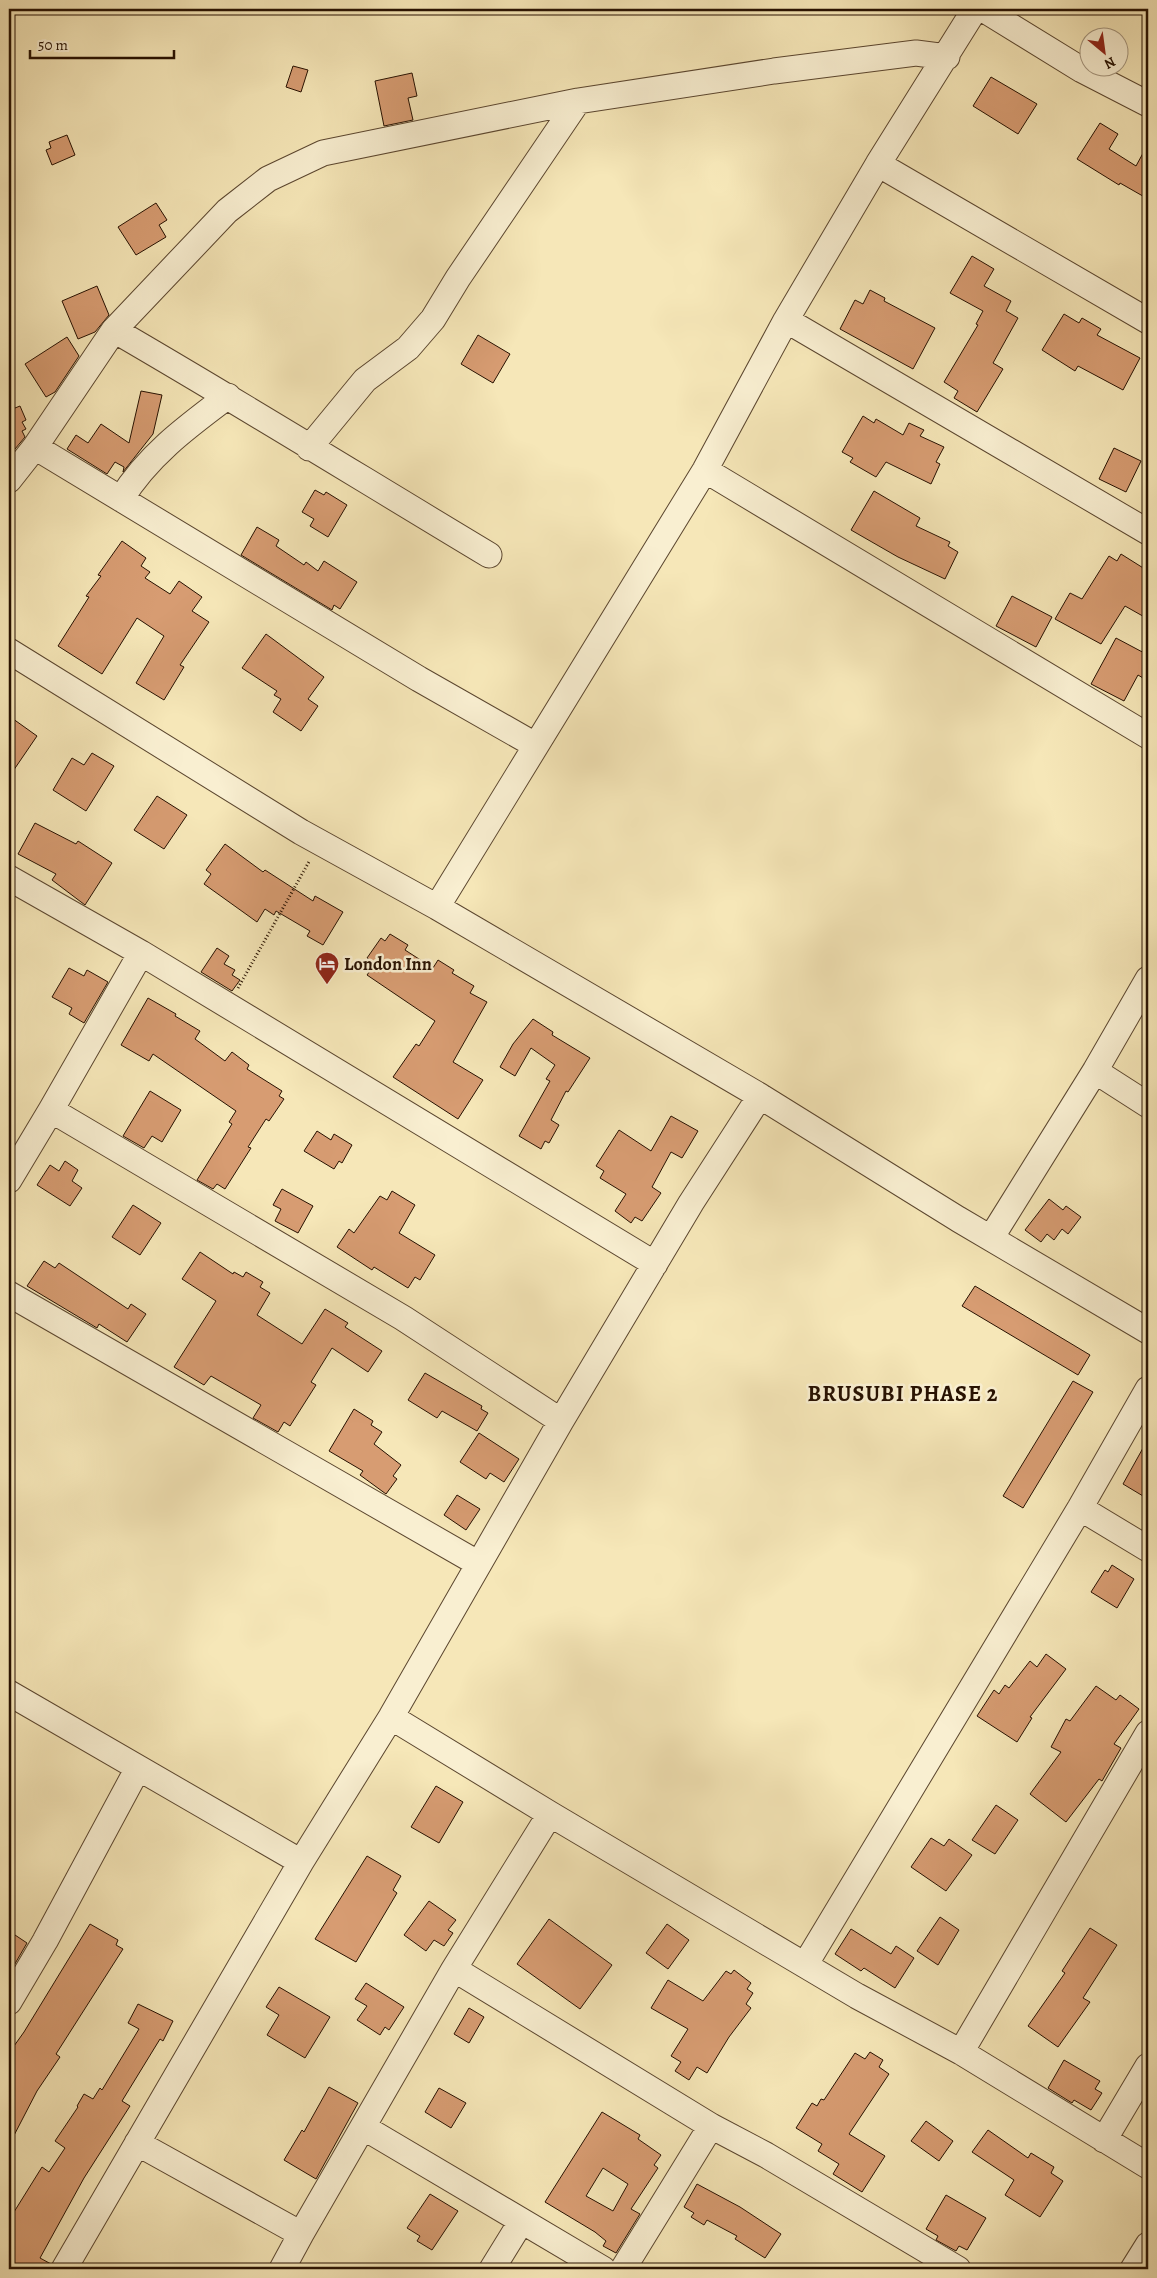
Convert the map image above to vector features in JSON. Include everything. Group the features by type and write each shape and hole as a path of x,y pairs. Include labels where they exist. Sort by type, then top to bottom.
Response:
{"street":[{"path":"437,907 705,470 786,320 878,164 975,9"},
{"path":"982,9 1082,70 1148,104"},
{"path":"9,480 35,447 114,330 227,211 268,178 323,153 578,101 774,71 916,53 946,57"},
{"path":"309,448 365,380 408,348 434,319 458,278 578,101"},
{"path":"878,164 1148,321"},
{"path":"786,320 1148,532"},
{"path":"114,330 228,396 309,448 489,555"},
{"path":"121,499 134,478 174,436 228,396"},
{"path":"35,447 419,679 535,745"},
{"path":"705,470 1148,736"},
{"path":"9,651 320,842 437,907 760,1096 991,1238 1148,1331"},
{"path":"9,878 141,953 655,1264"},
{"path":"9,1180 141,953"},
{"path":"991,1238 1094,1071 1148,979"},
{"path":"1094,1071 1148,1105"},
{"path":"64,2269 300,1862 391,1717 561,1421 691,1203 760,1096"},
{"path":"51,1110 403,1318 561,1421"},
{"path":"9,1294 479,1564"},
{"path":"805,1965 1080,1508 1148,1389"},
{"path":"1080,1508 1148,1549"},
{"path":"9,1693 300,1862"},
{"path":"391,1717 856,1996 961,2052 1148,2166"},
{"path":"961,2052 1148,1733"},
{"path":"9,2002 44,1942 138,1768"},
{"path":"282,2269 300,2234 364,2127 454,1969 550,1814"},
{"path":"454,1969 711,2126 766,2155 958,2269"},
{"path":"1104,2140 1148,2066"},
{"path":"623,2269 711,2126"},
{"path":"364,2127 603,2269"},
{"path":"137,2143 300,2234"},
{"path":"492,2269 521,2222"},
{"path":"1133,2269 1148,2245"}],"path":[{"path":"228,1007 320,842"}],"building":[{"path":"293,66 308,70 301,92 286,87"},
{"path":"412,73 417,96 408,98 413,120 384,126 375,81"},
{"path":"991,77 1037,104 1018,134 973,106"},
{"path":"1100,123 1118,134 1109,149 1136,166 1148,144 1148,199 1120,183 1119,185 1077,159"},
{"path":"67,135 75,155 52,165 46,150 51,148 49,142"},
{"path":"156,203 167,220 159,225 166,237 136,255 118,227"},
{"path":"972,256 994,269 984,286 1011,301 1006,311 1018,318 993,363 1003,369 977,412 954,398 958,391 944,382 978,325 976,324 983,311 950,293"},
{"path":"97,286 109,315 95,332 78,339 62,301"},
{"path":"870,290 885,298 884,301 935,328 913,369 840,329 855,300 863,304"},
{"path":"1064,314 1079,323 1082,318 1101,329 1097,335 1140,358 1123,390 1078,366 1075,371 1042,350"},
{"path":"478,335 510,354 493,383 461,364"},
{"path":"67,337 79,356 55,392 46,397 25,364"},
{"path":"141,391 162,395 153,434 123,472 124,467 115,462 107,474 67,449 76,435 88,443 101,424 129,443"},
{"path":"9,395 15,408 20,406 26,420 22,422 26,429 22,431 25,437 15,449 9,452"},
{"path":"863,416 874,423 876,419 903,435 909,423 924,430 920,436 944,447 936,462 940,464 931,484 886,462 876,477 850,462 853,458 842,452"},
{"path":"1114,448 1141,461 1126,492 1099,479"},
{"path":"315,490 324,495 326,492 347,505 328,537 310,526 314,519 302,512"},
{"path":"874,491 920,518 916,526 950,542 948,546 958,552 945,579 898,557 851,530"},
{"path":"257,527 279,540 276,546 304,565 306,562 318,571 324,561 357,582 340,609 334,605 332,610 241,555"},
{"path":"122,541 146,558 141,566 150,572 145,578 170,594 179,581 202,597 192,611 209,622 180,665 184,667 164,700 136,683 164,636 137,618 102,674 58,646 89,597 86,596 101,576 98,575"},
{"path":"1121,554 1148,571 1148,619 1125,606 1101,644 1055,619 1070,593 1082,599 1109,556 1117,561"},
{"path":"1012,596 1052,617 1036,647 996,626"},
{"path":"266,634 324,677 308,699 318,706 301,731 273,712 281,699 274,695 277,691 242,668"},
{"path":"1116,638 1148,655 1148,668 1143,678 1138,675 1124,701 1091,684"},
{"path":"9,716 37,736 9,777"},
{"path":"92,753 114,766 86,811 53,790 72,758 84,765"},
{"path":"157,796 187,815 164,849 134,830"},
{"path":"35,823 76,844 78,841 112,863 85,905 52,880 56,874 18,854"},
{"path":"225,844 263,872 265,870 313,901 315,896 343,912 323,945 307,936 310,931 276,911 274,915 265,909 257,922 204,884 211,874 206,870"},
{"path":"390,934 408,945 405,950 433,968 438,960 454,970 452,973 474,986 470,993 487,1002 453,1062 483,1080 458,1119 393,1077 416,1044 419,1046 435,1021 367,975 375,964 367,958 381,938 385,941"},
{"path":"217,948 229,956 224,964 235,970 232,975 240,980 232,991 201,972"},
{"path":"69,968 84,976 87,970 108,982 84,1023 69,1014 72,1008 52,997"},
{"path":"148,998 200,1031 195,1039 225,1061 232,1052 249,1065 247,1069 282,1091 279,1096 284,1099 269,1121 266,1119 248,1147 251,1148 225,1189 217,1184 213,1189 197,1180 232,1124 229,1122 236,1111 153,1054 149,1061 121,1045"},
{"path":"533,1019 553,1032 552,1035 590,1058 568,1092 566,1091 551,1120 559,1125 549,1143 545,1141 541,1149 519,1136 550,1081 546,1079 555,1065 531,1048 515,1076 500,1067 513,1044"},
{"path":"150,1091 181,1110 162,1142 152,1136 144,1148 123,1136"},
{"path":"671,1116 698,1131 682,1158 671,1152 652,1187 661,1193 642,1221 635,1217 631,1223 615,1211 626,1194 600,1178 604,1171 596,1166 619,1130 651,1151"},
{"path":"317,1131 331,1140 334,1134 352,1145 342,1163 339,1161 334,1169 304,1151"},
{"path":"65,1161 78,1170 72,1181 82,1188 70,1206 37,1185 50,1165 59,1171"},
{"path":"282,1189 313,1206 298,1233 275,1221 281,1209 273,1205"},
{"path":"392,1191 415,1205 399,1233 435,1255 420,1280 415,1277 408,1288 374,1267 372,1270 337,1247 349,1229 354,1233 380,1196 387,1200"},
{"path":"1049,1199 1063,1210 1066,1206 1081,1217 1068,1234 1062,1229 1054,1240 1047,1234 1041,1242 1025,1230"},
{"path":"133,1205 161,1223 140,1255 112,1237"},
{"path":"200,1252 233,1274 234,1272 243,1277 246,1272 263,1282 260,1287 270,1293 257,1315 302,1344 325,1309 348,1323 345,1327 382,1351 368,1372 332,1348 311,1382 316,1385 290,1426 284,1422 278,1432 253,1418 261,1405 211,1376 204,1385 174,1367 216,1301 182,1279"},
{"path":"44,1261 55,1268 59,1263 128,1309 131,1304 146,1314 127,1342 99,1324 97,1328 27,1286"},
{"path":"975,1286 1090,1355 1078,1375 962,1306"},
{"path":"425,1373 482,1406 481,1409 488,1413 477,1431 442,1411 437,1418 408,1400"},
{"path":"1073,1381 1093,1392 1023,1508 1003,1496"},
{"path":"354,1409 373,1421 371,1425 382,1432 374,1444 401,1465 393,1476 397,1479 386,1494 360,1475 363,1471 329,1451"},
{"path":"479,1433 519,1459 504,1482 490,1473 486,1479 460,1462"},
{"path":"1148,1439 1148,1499 1123,1484"},
{"path":"457,1495 480,1509 466,1530 444,1515"},
{"path":"1112,1565 1134,1579 1117,1608 1091,1592 1105,1570 1108,1572"},
{"path":"1046,1654 1066,1669 1030,1717 1032,1718 1017,1742 977,1716 994,1690 999,1694 1005,1685 1009,1688 1030,1661 1037,1667"},
{"path":"1096,1686 1116,1700 1120,1695 1139,1709 1114,1744 1121,1748 1102,1781 1099,1779 1066,1822 1030,1794 1061,1752 1051,1747 1066,1719 1070,1721"},
{"path":"436,1786 463,1802 439,1843 411,1827"},
{"path":"996,1805 1018,1820 995,1854 972,1840"},
{"path":"931,1838 944,1846 949,1839 972,1855 946,1891 911,1867"},
{"path":"367,1856 401,1876 393,1890 397,1893 356,1962 315,1939"},
{"path":"429,1901 456,1920 448,1930 453,1933 444,1946 434,1940 426,1951 404,1935"},
{"path":"940,1917 959,1930 938,1965 917,1951"},
{"path":"549,1919 612,1965 580,2009 517,1964"},
{"path":"90,1924 118,1940 116,1945 123,1949 56,2054 60,2057 37,2091 9,2145 9,2053 24,2032"},
{"path":"667,1924 689,1940 668,1969 646,1953"},
{"path":"1090,1928 1117,1945 1083,1998 1090,2002 1058,2047 1028,2026 1065,1973 1062,1971"},
{"path":"851,1929 891,1954 896,1946 914,1958 895,1988 864,1968 861,1971 835,1954"},
{"path":"9,1931 27,1943 9,1974"},
{"path":"734,1970 751,1983 747,1989 753,1993 746,2004 751,2008 729,2037 707,2073 697,2067 689,2080 675,2071 681,2062 671,2056 688,2029 651,2008 668,1980 703,2001 726,1971 731,1974"},
{"path":"366,1983 404,2007 389,2030 385,2027 380,2035 357,2020 367,2006 355,1999"},
{"path":"279,1987 330,2017 305,2058 267,2035 279,2015 266,2007"},
{"path":"138,2004 173,2021 163,2041 160,2039 122,2101 130,2106 84,2178 40,2258 51,2264 50,2269 14,2269 9,2266 9,2220 42,2167 49,2172 65,2148 55,2141 78,2107 84,2094 93,2099 100,2088 102,2090 139,2029 128,2023"},
{"path":"469,2008 484,2017 469,2043 454,2034"},
{"path":"870,2052 883,2060 879,2067 889,2074 849,2134 885,2156 862,2192 833,2174 839,2164 818,2151 822,2144 796,2128 812,2103 817,2106 821,2099 824,2100 855,2053 865,2059"},
{"path":"1064,2060 1100,2081 1095,2089 1102,2093 1091,2110 1074,2100 1072,2103 1048,2088"},
{"path":"329,2087 358,2103 316,2179 284,2160 302,2130 304,2132"},
{"path":"439,2088 466,2103 451,2128 425,2112"},
{"path":"602,2112 640,2135 638,2139 661,2155 654,2165 658,2168 631,2209 640,2214 616,2253 603,2246 606,2241 595,2232 545,2202","holes":["603,2168 628,2184 613,2211 586,2196"]},
{"path":"926,2121 953,2141 939,2161 911,2141"},
{"path":"988,2130 1028,2158 1031,2153 1054,2167 1051,2173 1063,2181 1040,2217 1005,2195 1014,2180 972,2152"},
{"path":"697,2184 740,2207 781,2234 765,2258 735,2239 737,2236 707,2220 704,2225 691,2217 694,2213 684,2207"},
{"path":"430,2194 458,2211 432,2250 417,2241 420,2236 407,2228"},
{"path":"946,2195 986,2218 967,2250 959,2246 956,2251 936,2240 938,2236 926,2229"}],"place":[{"name":"London Inn","path":"327,985"}],"district":[{"name":"BRUSUBI PHASE 2","path":"903,1393"}]}
